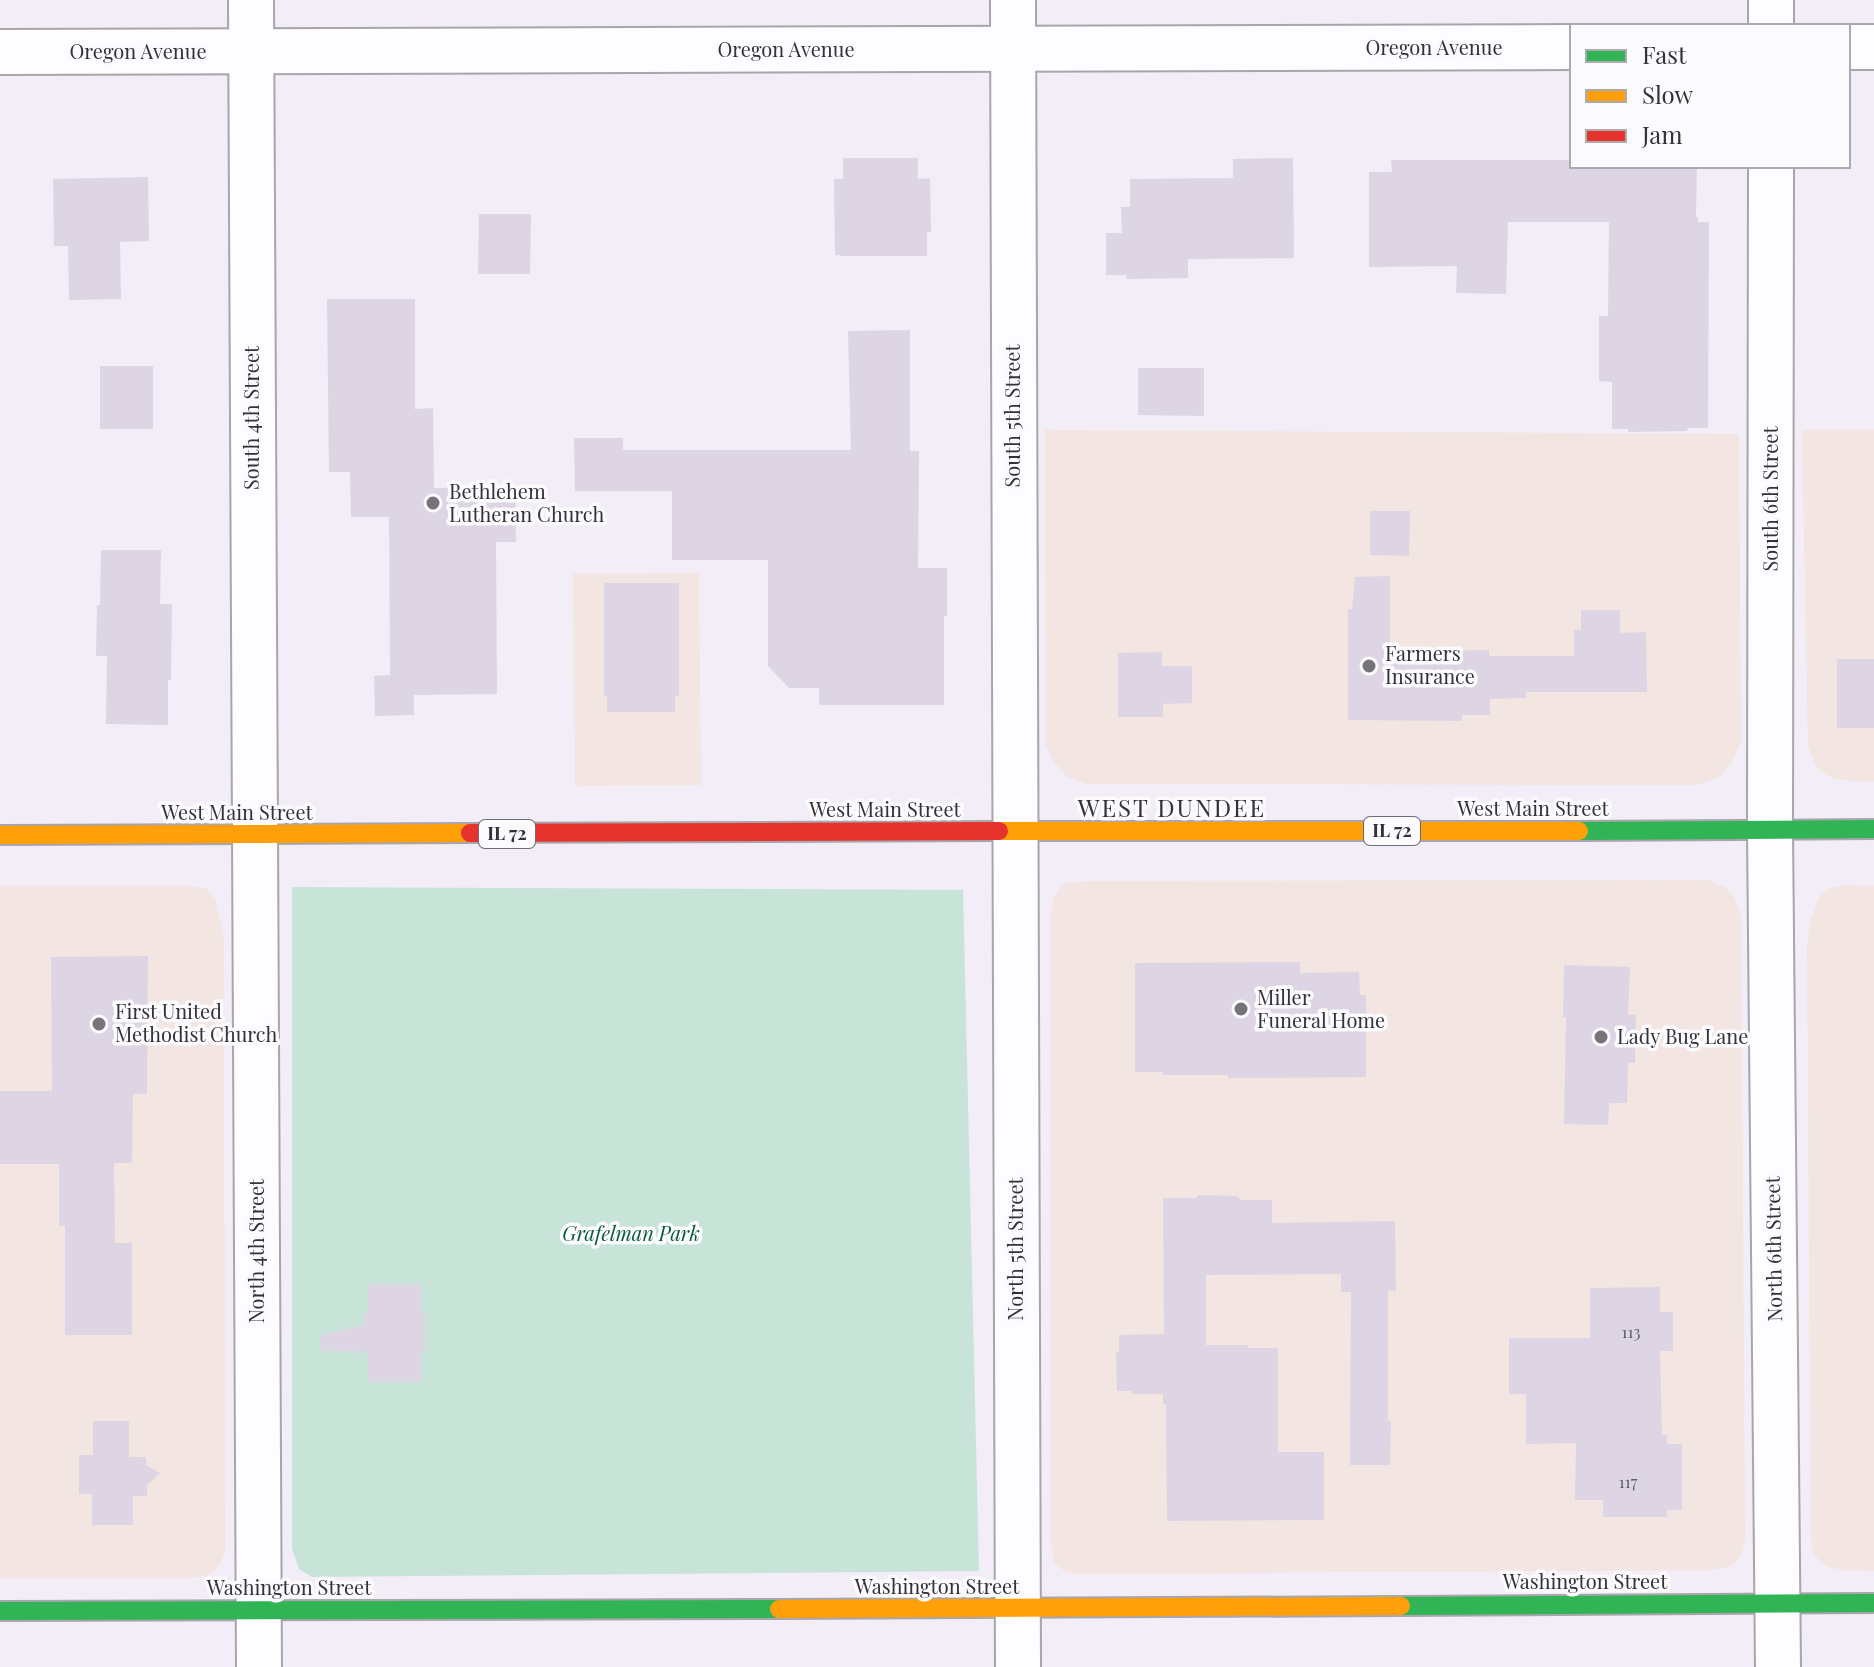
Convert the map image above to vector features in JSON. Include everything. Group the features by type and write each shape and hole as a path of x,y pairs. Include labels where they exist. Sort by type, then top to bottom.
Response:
{"main road":[{"name":"West Main Street","path":"0,835 1874,829"},
{"name":"West Main Street","path":"1770,831 1874,845"},
{"name":"Washington Street","path":"0,1611 1874,1603"}],"street":[{"name":"South 4th Street","path":"251,0 254,835"},
{"name":"South 5th Street","path":"1013,0 1015,831"},
{"path":"1771,0 1771,24"},
{"name":"Oregon Avenue","path":"0,52 1570,47"},
{"path":"1850,47 1874,47"},
{"name":"South 6th Street","path":"1770,831 1771,168"},
{"name":"North 5th Street","path":"1015,831 1018,1667"},
{"name":"North 6th Street","path":"1770,831 1778,1667"},
{"name":"North 4th Street","path":"254,835 259,1667"}],"shaded area":[{"path":"1045,430 1739,434 1741,741 1732,762 1719,777 1698,785 1087,784 1067,777 1053,761 1046,745"},
{"path":"1802,430 1874,430 1874,781 1832,778 1817,768 1808,747"},
{"path":"699,573 701,785 575,786 573,574"},
{"path":"1707,880 1725,887 1734,896 1741,916 1745,1539 1741,1555 1732,1566 1713,1570 1086,1574 1066,1572 1054,1563 1051,1543 1051,911 1054,897 1065,883"},
{"path":"0,886 193,886 207,889 216,900 224,940 225,1550 222,1560 211,1574 194,1578 0,1578"},
{"path":"1874,886 1874,1571 1826,1566 1813,1554 1811,1538 1807,948 1810,923 1819,897 1829,888"}],"green space":[{"name":"Grafelman Park","path":"292,887 963,890 979,1571 312,1577 299,1569 292,1549"}],"building":[{"path":"843,158 918,158 918,179 930,178 931,232 927,232 927,256 835,255 834,179 843,179"},
{"path":"1293,158 1294,258 1188,259 1188,278 1127,279 1126,275 1106,275 1106,233 1122,233 1121,207 1130,207 1130,179 1233,178 1233,159"},
{"path":"1391,160 1570,160 1570,168 1697,168 1696,217 1698,222 1709,222 1708,428 1628,432 1628,429 1612,429 1612,382 1599,381 1599,316 1608,316 1609,222 1508,222 1506,294 1456,293 1457,266 1369,267 1369,172 1392,172"},
{"path":"148,177 149,241 120,242 121,299 69,300 68,246 54,246 53,179"},
{"path":"479,214 531,214 530,274 478,274"},
{"name":"Bethlehem Lutheran Church","path":"327,299 415,299 415,409 433,408 434,488 515,487 516,542 496,542 497,694 414,695 414,715 375,716 374,676 390,675 389,517 351,517 350,472 329,472"},
{"path":"910,330 910,451 919,451 918,568 947,568 944,705 819,705 819,688 789,688 768,666 768,560 672,560 672,491 575,491 574,438 623,438 623,450 851,450 848,331"},
{"path":"100,366 153,366 153,429 100,429"},
{"path":"1138,368 1204,368 1204,416 1138,415"},
{"path":"1370,511 1410,511 1409,556 1370,555"},
{"path":"101,550 161,550 160,604 172,604 168,725 106,724 107,656 96,656"},
{"path":"1390,576 1390,652 1489,650 1489,656 1574,656 1574,630 1581,630 1581,610 1620,610 1620,633 1646,632 1647,692 1526,692 1526,698 1490,699 1490,715 1462,715 1462,721 1348,720 1348,609 1352,609 1355,577"},
{"path":"604,583 679,583 679,696 675,696 675,712 607,712 607,696 604,696"},
{"path":"1162,652 1162,666 1192,666 1192,703 1163,704 1163,717 1118,717 1118,653"},
{"path":"1837,659 1874,659 1874,728 1837,728"},
{"name":"First United Methodist Church","path":"148,956 147,1094 133,1094 132,1163 114,1163 115,1243 132,1243 132,1335 65,1335 65,1226 59,1226 59,1164 0,1164 0,1091 52,1091 51,957"},
{"name":"Miller Funeral Home","path":"1300,962 1300,973 1359,972 1360,995 1366,995 1366,1077 1228,1078 1228,1075 1135,1072 1135,963"},
{"name":"Lady Bug Lane","path":"1564,965 1630,967 1628,1015 1636,1015 1635,1063 1628,1063 1627,1103 1609,1103 1608,1125 1564,1124"},
{"path":"1198,1195 1272,1200 1272,1223 1395,1221 1396,1291 1388,1291 1390,1465 1350,1465 1351,1292 1341,1292 1341,1274 1206,1275 1206,1345 1278,1348 1278,1452 1324,1452 1324,1520 1167,1521 1166,1404 1163,1404 1163,1394 1117,1391 1116,1352 1119,1352 1119,1335 1164,1334 1163,1198 1196,1198"},
{"path":"368,1284 421,1284 421,1312 425,1312 422,1382 368,1382 368,1353 321,1351 320,1335 364,1325 364,1313 368,1313"},
{"path":"1660,1287 1660,1312 1673,1312 1673,1351 1660,1351 1662,1435 1667,1435 1667,1444 1682,1444 1682,1510 1667,1510 1667,1517 1603,1517 1603,1500 1575,1500 1576,1443 1526,1444 1526,1394 1509,1394 1509,1338 1590,1338 1590,1288"},
{"path":"93,1421 129,1421 129,1457 146,1457 146,1465 160,1473 147,1485 147,1496 133,1496 133,1525 92,1525 92,1494 79,1494 79,1455 93,1455"}],"traffic: fast":[{"path":"1579,831 1874,829"},
{"path":"1401,1606 1874,1603"},
{"path":"0,1611 779,1609"}],"traffic: slow":[{"path":"999,831 1579,831"},
{"path":"0,835 470,833"},
{"path":"779,1609 1401,1606"}],"traffic: jam":[{"path":"470,833 999,831"}],"place":[{"name":"Bethlehem Lutheran Church","path":"433,503"},
{"name":"Farmers Insurance","path":"1369,666"},
{"name":"Miller Funeral Home","path":"1241,1009"},
{"name":"First United Methodist Church","path":"99,1024"},
{"name":"Lady Bug Lane","path":"1601,1037"}],"district":[{"name":"WEST DUNDEE","path":"1172,809"}]}
